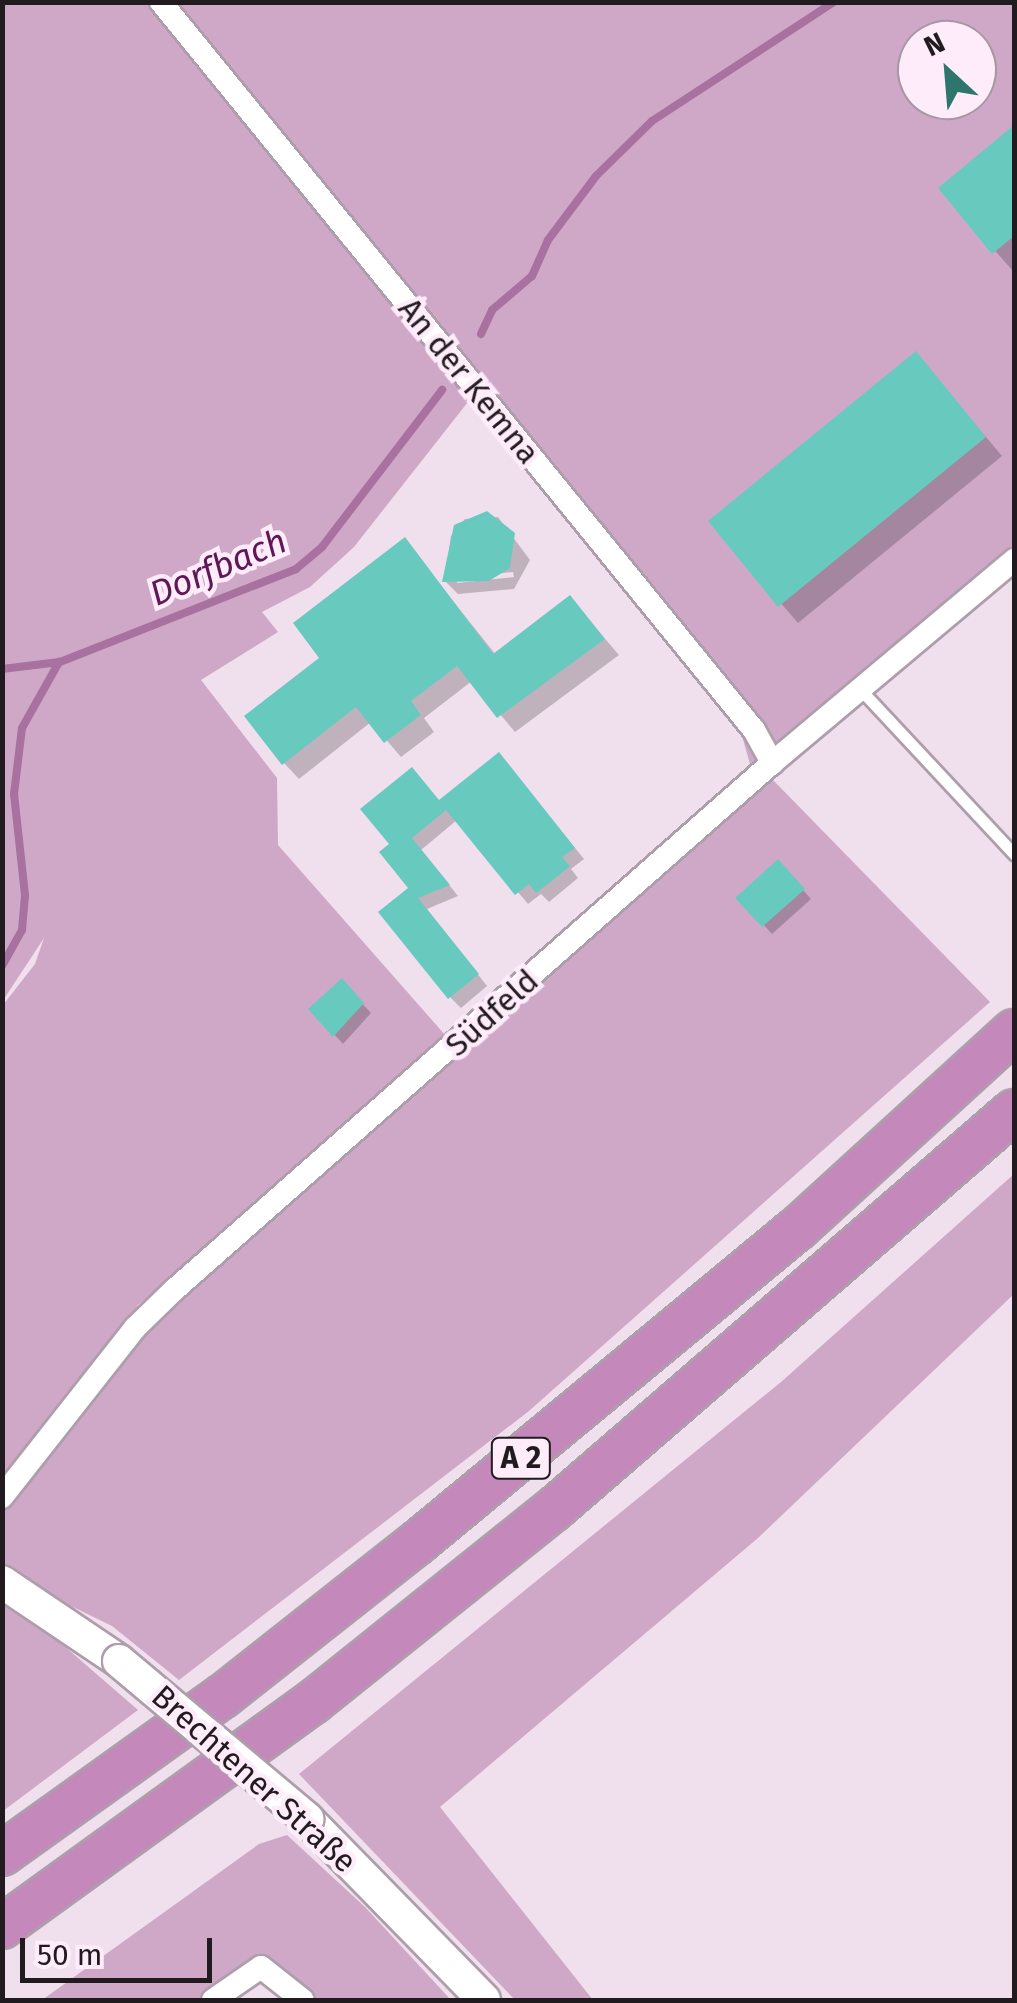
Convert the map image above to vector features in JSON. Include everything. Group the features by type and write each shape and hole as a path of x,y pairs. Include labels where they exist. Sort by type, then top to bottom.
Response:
{"highway":[{"name":"A 2","path":"2,1854 223,1696 432,1531 798,1228 1014,1031"},
{"name":"A 2","path":"2,1927 313,1702 554,1509 1014,1111"}],"street":[{"name":"An der Kemna","path":"161,2 754,730 772,763"},
{"name":"Südfeld","path":"2,1497 135,1328 174,1290 772,763 1014,560"},
{"name":"Brechtener Straße","path":"2,1582 119,1662 307,1819 484,2000"},
{"path":"213,2000 261,1966 303,2000"}],"lane":[{"path":"860,689 1014,854"}],"shaded area":[{"path":"3,3 1014,3 1014,544 750,764 738,722 475,393 354,547 310,587 262,612 278,632 201,680 277,778 278,845 453,1044 138,1305 3,1492 3,1005 35,964 44,938 2,1002"},
{"path":"772,779 990,1002 529,1411 179,1680 112,1626 3,1573 2,1500 140,1335"},
{"path":"1014,1174 1014,1294 758,1538 440,1807 593,2000 515,2000 299,1774 781,1382"},
{"path":"2,1592 138,1710 3,1811 2,1811"},
{"path":"287,1835 365,1907 451,2000 303,2000 261,1967 213,2000 42,2000 259,1844"}],"building":[{"path":"1014,125 1014,236 992,254 938,188"},
{"path":"916,351 986,437 778,607 708,521"},
{"path":"487,511 515,533 510,568 489,581 442,582 454,525"},
{"path":"405,537 493,654 570,595 605,639 497,718 457,666 411,701 421,715 384,743 356,707 282,765 244,716 319,658 293,623"},
{"path":"499,752 575,848 562,857 570,866 553,880 536,893 529,884 515,895 446,810 412,838 450,885 418,898 479,974 448,999 378,912 408,888 379,852 389,844 360,809 412,767 439,800"},
{"path":"778,859 805,889 762,927 735,898"},
{"path":"342,978 364,1003 333,1037 308,1009"}],"waterway":[{"name":"Dorfbach","path":"481,334 492,310 532,276 548,240 596,176 652,121 834,2"},
{"name":"Dorfbach","path":"2,669 60,662 296,569 322,547 442,390"},
{"path":"2,966 22,930 25,895 14,794 22,728 59,662"}]}
